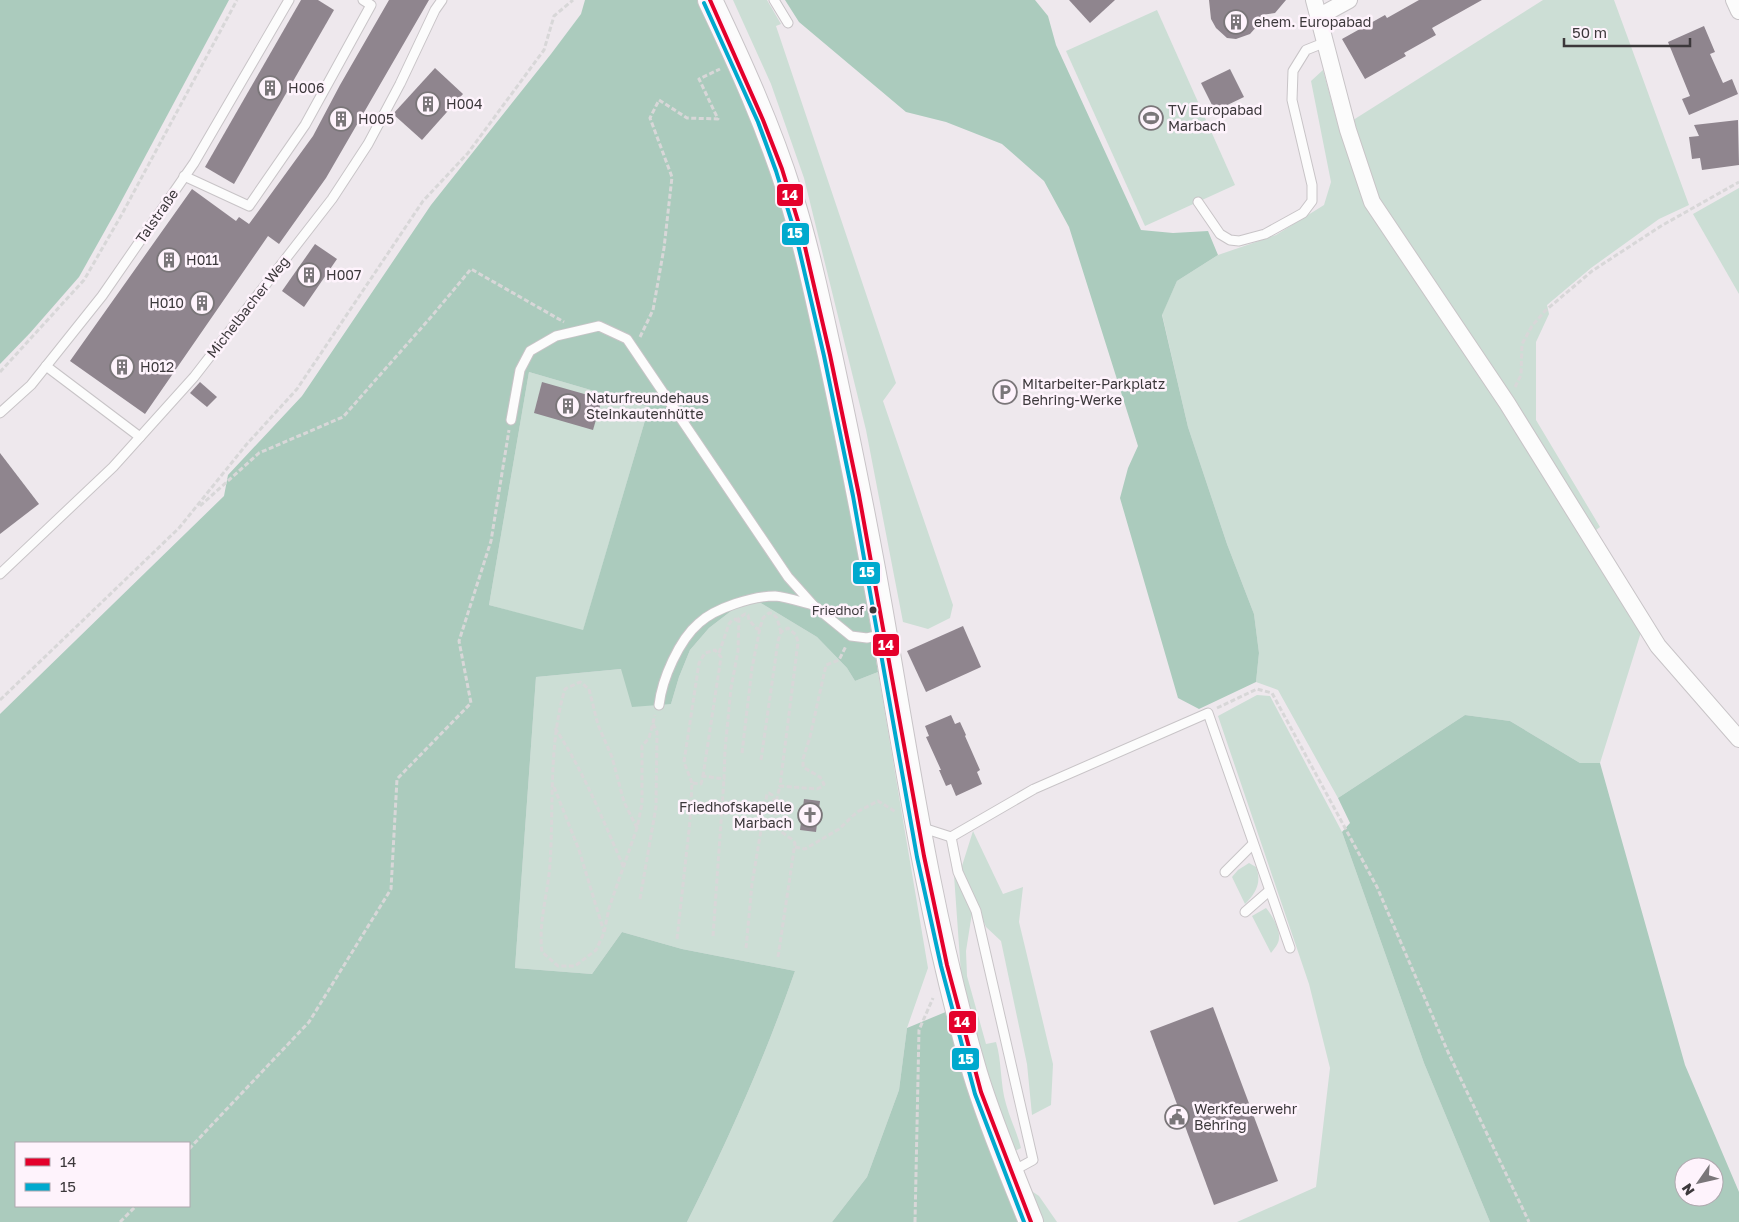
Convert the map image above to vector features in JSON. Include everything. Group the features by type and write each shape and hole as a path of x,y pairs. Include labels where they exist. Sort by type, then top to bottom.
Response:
{"main road":[{"path":"710,0 739,60 767,130 789,191 806,249 846,431 885,634 917,826 947,967 975,1075 1011,1172 1032,1222"}],"street":[{"path":"1314,0 1348,130 1372,202 1507,403 1658,646 1739,739"},
{"path":"1318,17 1349,0"},
{"path":"1734,0 1739,12"}],"lane":[{"name":"Talstraße","path":"0,413 30,385 102,296 194,162 289,0"},
{"name":"Michelbacher Weg","path":"0,574 113,467 194,377 332,199 368,144 400,84 435,10 442,0"},
{"path":"774,0 788,23"},
{"path":"184,176 249,206 305,125 369,2"},
{"path":"1198,202 1220,234 1230,240 1239,241 1265,234 1303,213 1312,201 1312,185 1292,100 1293,71 1306,50 1326,42"},
{"path":"511,420 520,370 530,351 556,336 599,326 627,339 788,577 813,605 851,636 867,638 885,634"},
{"path":"46,366 140,437"},
{"path":"659,705 666,679 678,648 699,623 721,609 750,600 775,596 813,605"},
{"path":"917,826 951,837 1034,789 1208,713 1290,948"},
{"path":"951,837 958,872 976,911 1033,1160 1011,1172"},
{"path":"1225,872 1253,844"},
{"path":"1245,912 1270,891"}],"path":[{"path":"0,372 84,280 122,214 237,0"},
{"path":"0,700 179,528 246,445 297,389 423,201 468,153 544,50 554,16 573,0"},
{"path":"634,349 653,310 664,248 672,177 650,118 659,100 687,118 718,119 699,79 739,60"},
{"path":"1507,403 1521,375 1522,344 1532,326 1545,311 1592,271 1661,226 1739,182"},
{"path":"193,513 260,453 343,417 471,269 578,330"},
{"path":"190,1148 308,1022 391,889 397,779 471,703 459,641 492,541 511,420"},
{"path":"742,753 752,668 760,628 763,618 772,613 777,618 781,632 767,709 761,760"},
{"path":"713,936 724,779 724,750 731,688 738,651 739,618 744,614 748,616 757,629 760,628"},
{"path":"692,783 702,784 721,657 719,653 729,624 732,620 736,619 738,622"},
{"path":"778,957 795,843 778,828 776,803 780,786 798,642 793,630 788,628 781,632"},
{"path":"780,786 817,789 824,786 820,777 803,767 803,759 810,737 826,665 839,660 851,636"},
{"path":"677,939 690,821 692,783 684,762 699,663 705,653 715,650 719,653"},
{"path":"637,828 624,802 612,757 598,725 590,689 580,682 565,689 555,728 550,867 540,938 542,952 558,966 575,966 596,950 604,932 609,908 637,828 642,804 642,746 649,738 659,705"},
{"path":"1208,713 1257,689 1272,693 1377,887 1448,1052 1529,1222"},
{"path":"640,899 656,807 657,732 652,723"},
{"path":"555,728 571,752 595,800 624,869"},
{"path":"703,776 724,779"},
{"path":"553,784 579,850 604,932"},
{"path":"746,948 752,884 766,794 772,795 776,803"},
{"path":"795,847 805,849 816,844 839,829 857,812 878,801 917,826"},
{"path":"915,1222 920,1030 947,967"},
{"path":"120,1222 135,1207"}],"green space":[{"path":"0,0 229,0 79,277 0,364"},
{"path":"585,0 699,0 764,133 827,362 878,672 855,681 847,668 817,637 759,602 735,608 709,628 690,650 671,704 632,707 621,669 536,677 515,968 592,974 622,932 682,949 795,971 758,1067 731,1130 687,1222 0,1222 0,714 224,496 228,475 302,396 431,205 581,14","holes":["529,372 649,407 583,630 489,605"]},
{"path":"733,0 767,0 781,24 776,26 896,383 883,401 953,605 950,618 928,629 903,622 866,430 804,178 771,84"},
{"path":"785,0 1035,0 1048,16 1056,45 1141,230 1173,233 1208,231 1218,255 1177,281 1162,315 1188,427 1227,544 1254,614 1259,653 1256,682 1199,709 1178,698 1120,498 1128,468 1138,446 1069,227 1044,181 1002,144 946,122 906,112 799,22"},
{"path":"1543,0 1614,0 1689,205 1659,219 1591,268 1547,305 1549,314 1536,342 1536,420 1600,527 1592,533 1642,629 1600,763 1580,763 1510,721 1465,715 1338,798 1278,690 1256,682 1259,653 1254,614 1227,544 1188,427 1162,314 1177,281 1218,255 1276,235 1324,205 1331,182 1311,81 1323,70 1339,129"},
{"name":"TV Europabad Marbach","path":"1157,10 1235,185 1145,226 1066,51"},
{"path":"1739,188 1739,294 1693,214"},
{"path":"529,372 649,407 583,631 489,605"},
{"path":"759,602 817,637 847,668 855,681 878,672 928,968 907,1028 899,1090 867,1177 832,1222 687,1222 745,1098 795,971 682,949 622,932 592,974 515,968 536,677 621,669 671,704 690,650 709,628 735,608"},
{"path":"1257,695 1270,696 1342,832 1424,1063 1490,1222 1237,1222 1316,1187 1330,1068 1309,984 1218,716"},
{"path":"1465,715 1510,721 1580,763 1600,763 1685,1065 1739,1192 1739,1222 1490,1222 1424,1063 1342,832 1350,823 1338,798"},
{"path":"973,831 1003,894 1023,887 1019,922 1053,1064 1051,1105 1032,1115 1027,1064 1001,941 986,927 961,869"},
{"path":"1249,863 1256,867 1258,882 1255,891 1245,904 1232,877 1238,870"},
{"path":"954,875 972,913 966,951 967,976 986,1044 996,1042 1004,1096 1021,1148 1013,1152 982,1064 961,974"},
{"path":"1266,908 1275,922 1279,934 1279,940 1271,953 1252,916"},
{"path":"948,1011 1024,1222 832,1222 867,1177 899,1090 907,1028"},
{"path":"1030,1190 1039,1196 1057,1222 1044,1222"}],"building":[{"name":"H006","path":"301,0 318,0 334,10 234,184 205,167"},
{"path":"389,0 429,0 326,178 279,244 268,236 145,414 70,361 192,189 236,221 239,217 249,224 313,136"},
{"path":"1069,0 1115,0 1090,23"},
{"name":"ehem. Europabad","path":"1209,0 1286,0 1275,13 1261,15 1258,25 1250,34 1236,39 1227,38 1216,28 1211,19"},
{"path":"1419,0 1482,0 1432,28 1436,35 1404,53 1406,56 1365,79 1342,39 1385,15 1387,18"},
{"path":"1704,26 1715,52 1710,54 1723,83 1732,79 1738,94 1689,115 1682,99 1690,96 1668,42"},
{"name":"H004","path":"435,68 463,94 422,140 393,114"},
{"path":"1230,69 1244,97 1215,111 1201,83"},
{"path":"1738,120 1739,165 1702,170 1700,158 1692,159 1689,137 1699,136 1694,125"},
{"name":"H007","path":"315,244 337,259 304,307 282,291"},
{"path":"200,382 217,397 207,407 190,393"},
{"name":"Naturfreundehaus Steinkautenhütte","path":"542,382 602,399 593,430 534,413"},
{"path":"0,453 39,504 0,534"},
{"path":"963,626 981,667 926,692 907,651"},
{"path":"951,715 955,724 960,722 966,735 980,770 977,772 982,784 956,796 951,784 946,786 926,737 929,736 925,726"},
{"name":"Friedhofskapelle Marbach","path":"804,799 820,801 816,832 800,830"},
{"path":"1213,1007 1278,1181 1214,1205 1150,1031"}],"transit line":[{"name":"14","path":"710,0 763,120 782,169 802,234 830,355 859,495 924,856 947,965 981,1092 1031,1222"},
{"name":"15","path":"704,3 758,122 776,171 796,236 824,356 853,496 917,857 941,966 975,1094 1024,1222"}],"place":[{"name":"ehem. Europabad","path":"1236,22"},
{"name":"H006","path":"270,88"},
{"name":"H004","path":"428,104"},
{"name":"TV Europabad Marbach","path":"1151,118"},
{"name":"H005","path":"341,119"},
{"name":"H011","path":"169,260"},
{"name":"H007","path":"309,275"},
{"name":"H010","path":"202,303"},
{"name":"H012","path":"122,367"},
{"name":"Mitarbeiter-Parkplatz Behring-Werke","path":"1005,392"},
{"name":"Naturfreundehaus Steinkautenhütte","path":"568,406"},
{"name":"Friedhof","path":"873,610"},
{"name":"Friedhofskapelle Marbach","path":"810,815"},
{"name":"Werkfeuerwehr Behring","path":"1177,1117"}]}
